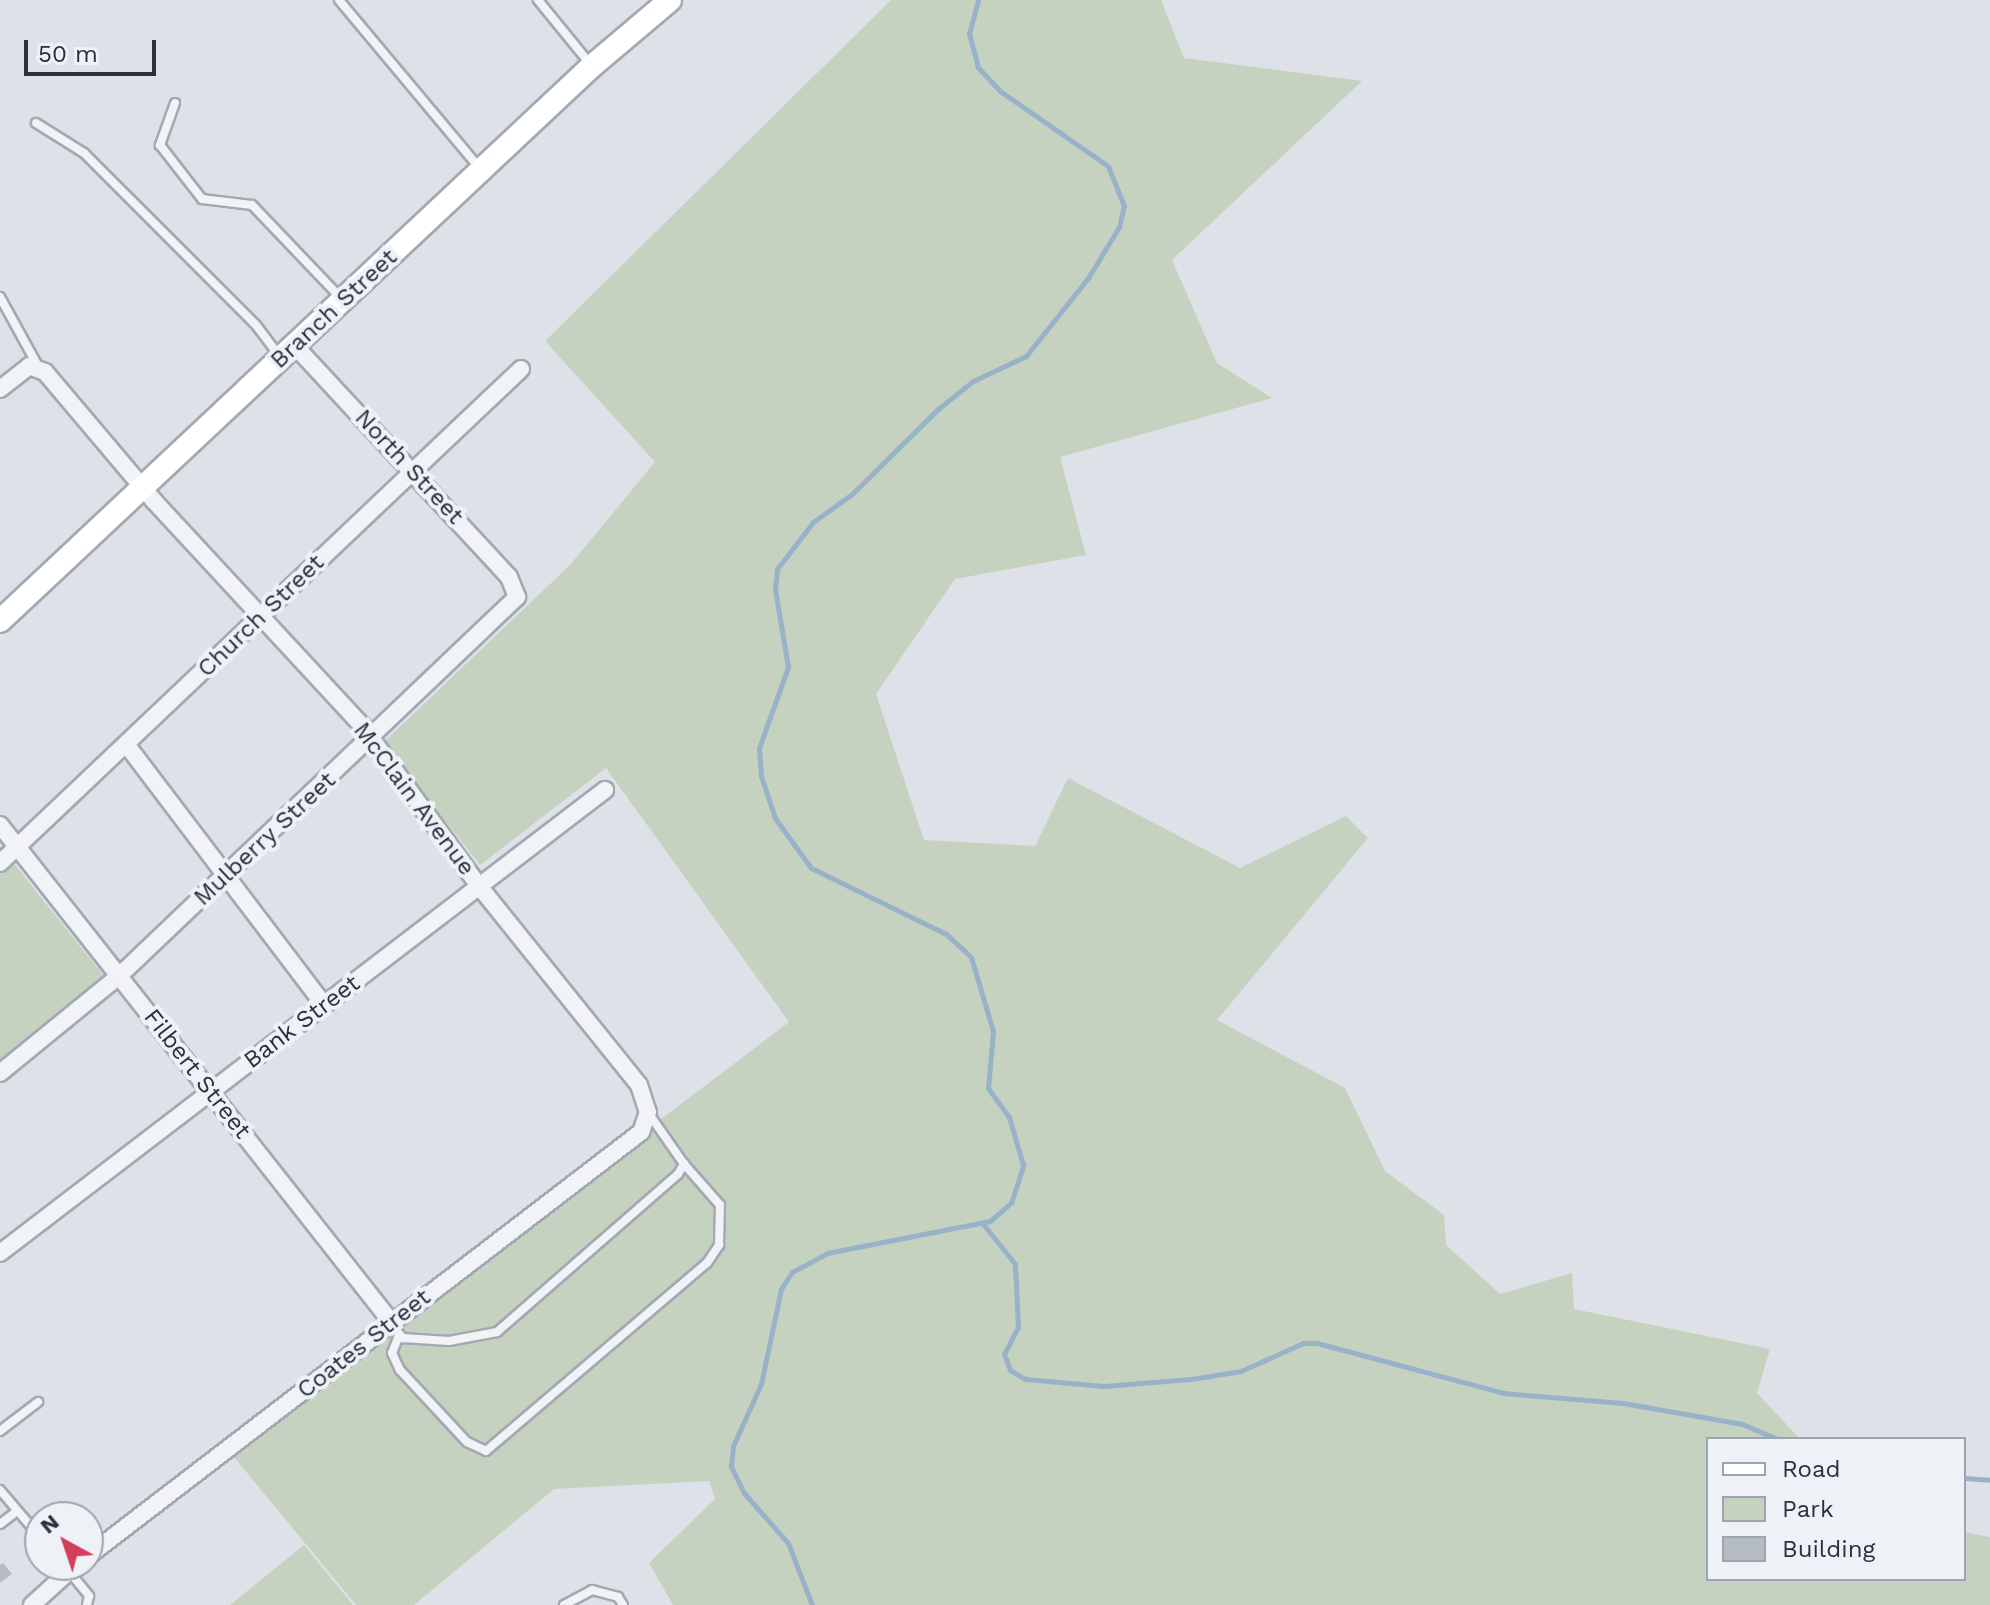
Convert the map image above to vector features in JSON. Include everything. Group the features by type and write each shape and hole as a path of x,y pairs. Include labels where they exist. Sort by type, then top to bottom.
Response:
{"street":[{"name":"Branch Street","path":"0,621 592,66 670,0"},
{"name":"North Street","path":"288,352 413,471 519,592"},
{"path":"0,389 29,366 39,367"},
{"name":"McClain Avenue","path":"39,367 370,740 479,886 639,1085 648,1112"},
{"name":"Church Street","path":"0,863 521,369"},
{"name":"Mulberry Street","path":"0,1073 119,976 510,608 519,592"},
{"path":"126,744 224,878 324,1005"},
{"name":"Bank Street","path":"0,1253 605,790"},
{"name":"Filbert Street","path":"0,825 395,1329"},
{"name":"Coates Street","path":"104,1544 395,1329 641,1132 648,1112"},
{"path":"32,1605 56,1581"}],"lane":[{"path":"339,0 481,171"},
{"path":"538,0 592,66"},
{"path":"175,103 160,145 202,199 252,205 343,301"},
{"path":"36,123 84,153 256,325 288,352"},
{"path":"0,297 39,367"},
{"path":"648,1112 684,1164 720,1205 719,1245 707,1263 486,1451 467,1442 400,1370 392,1353 395,1329 449,1341 497,1332 684,1164"},
{"path":"0,1431 38,1402"},
{"path":"0,1490 24,1519"},
{"path":"0,1524 17,1511"},
{"path":"79,1581 89,1596 87,1605"},
{"path":"564,1605 592,1590 618,1597 623,1605"}],"green space":[{"path":"891,0 1161,0 1184,58 1362,81 1172,260 1217,363 1272,398 1060,457 1086,555 955,579 876,694 924,840 1035,846 1068,778 1240,868 1346,816 1368,838 1217,1020 1345,1088 1385,1171 1444,1215 1446,1245 1500,1294 1572,1273 1574,1309 1770,1349 1757,1393 1798,1437 1706,1437 1706,1581 1966,1581 1966,1532 1990,1537 1990,1605 673,1605 649,1563 715,1499 709,1481 554,1489 414,1605 356,1605 234,1457 392,1323 789,1022 606,768 480,865 383,743 570,565 655,462 545,341"},
{"path":"11,860 108,981 0,1066 0,871"},
{"path":"304,1545 353,1605 230,1605"}],"building":[{"path":"3,1563 12,1574 0,1583 0,1565"}],"waterway":[{"path":"812,1605 788,1543 744,1493 731,1466 733,1446 761,1384 781,1289 792,1272 827,1253 990,1221 1011,1203 1023,1165 1009,1117 988,1088 993,1031 971,957 946,934 811,868 775,818 761,776 759,748 788,667 775,589 777,569 813,522 852,494 938,409 973,381 1026,356 1088,278 1119,227 1124,206 1108,166 1000,91 978,67 969,34 978,0"},
{"path":"983,1224 1015,1264 1018,1327 1004,1354 1010,1370 1025,1379 1104,1386 1191,1379 1241,1371 1303,1343 1317,1343 1503,1393 1623,1403 1742,1424 1772,1437"},
{"path":"1966,1478 1990,1480"}]}
